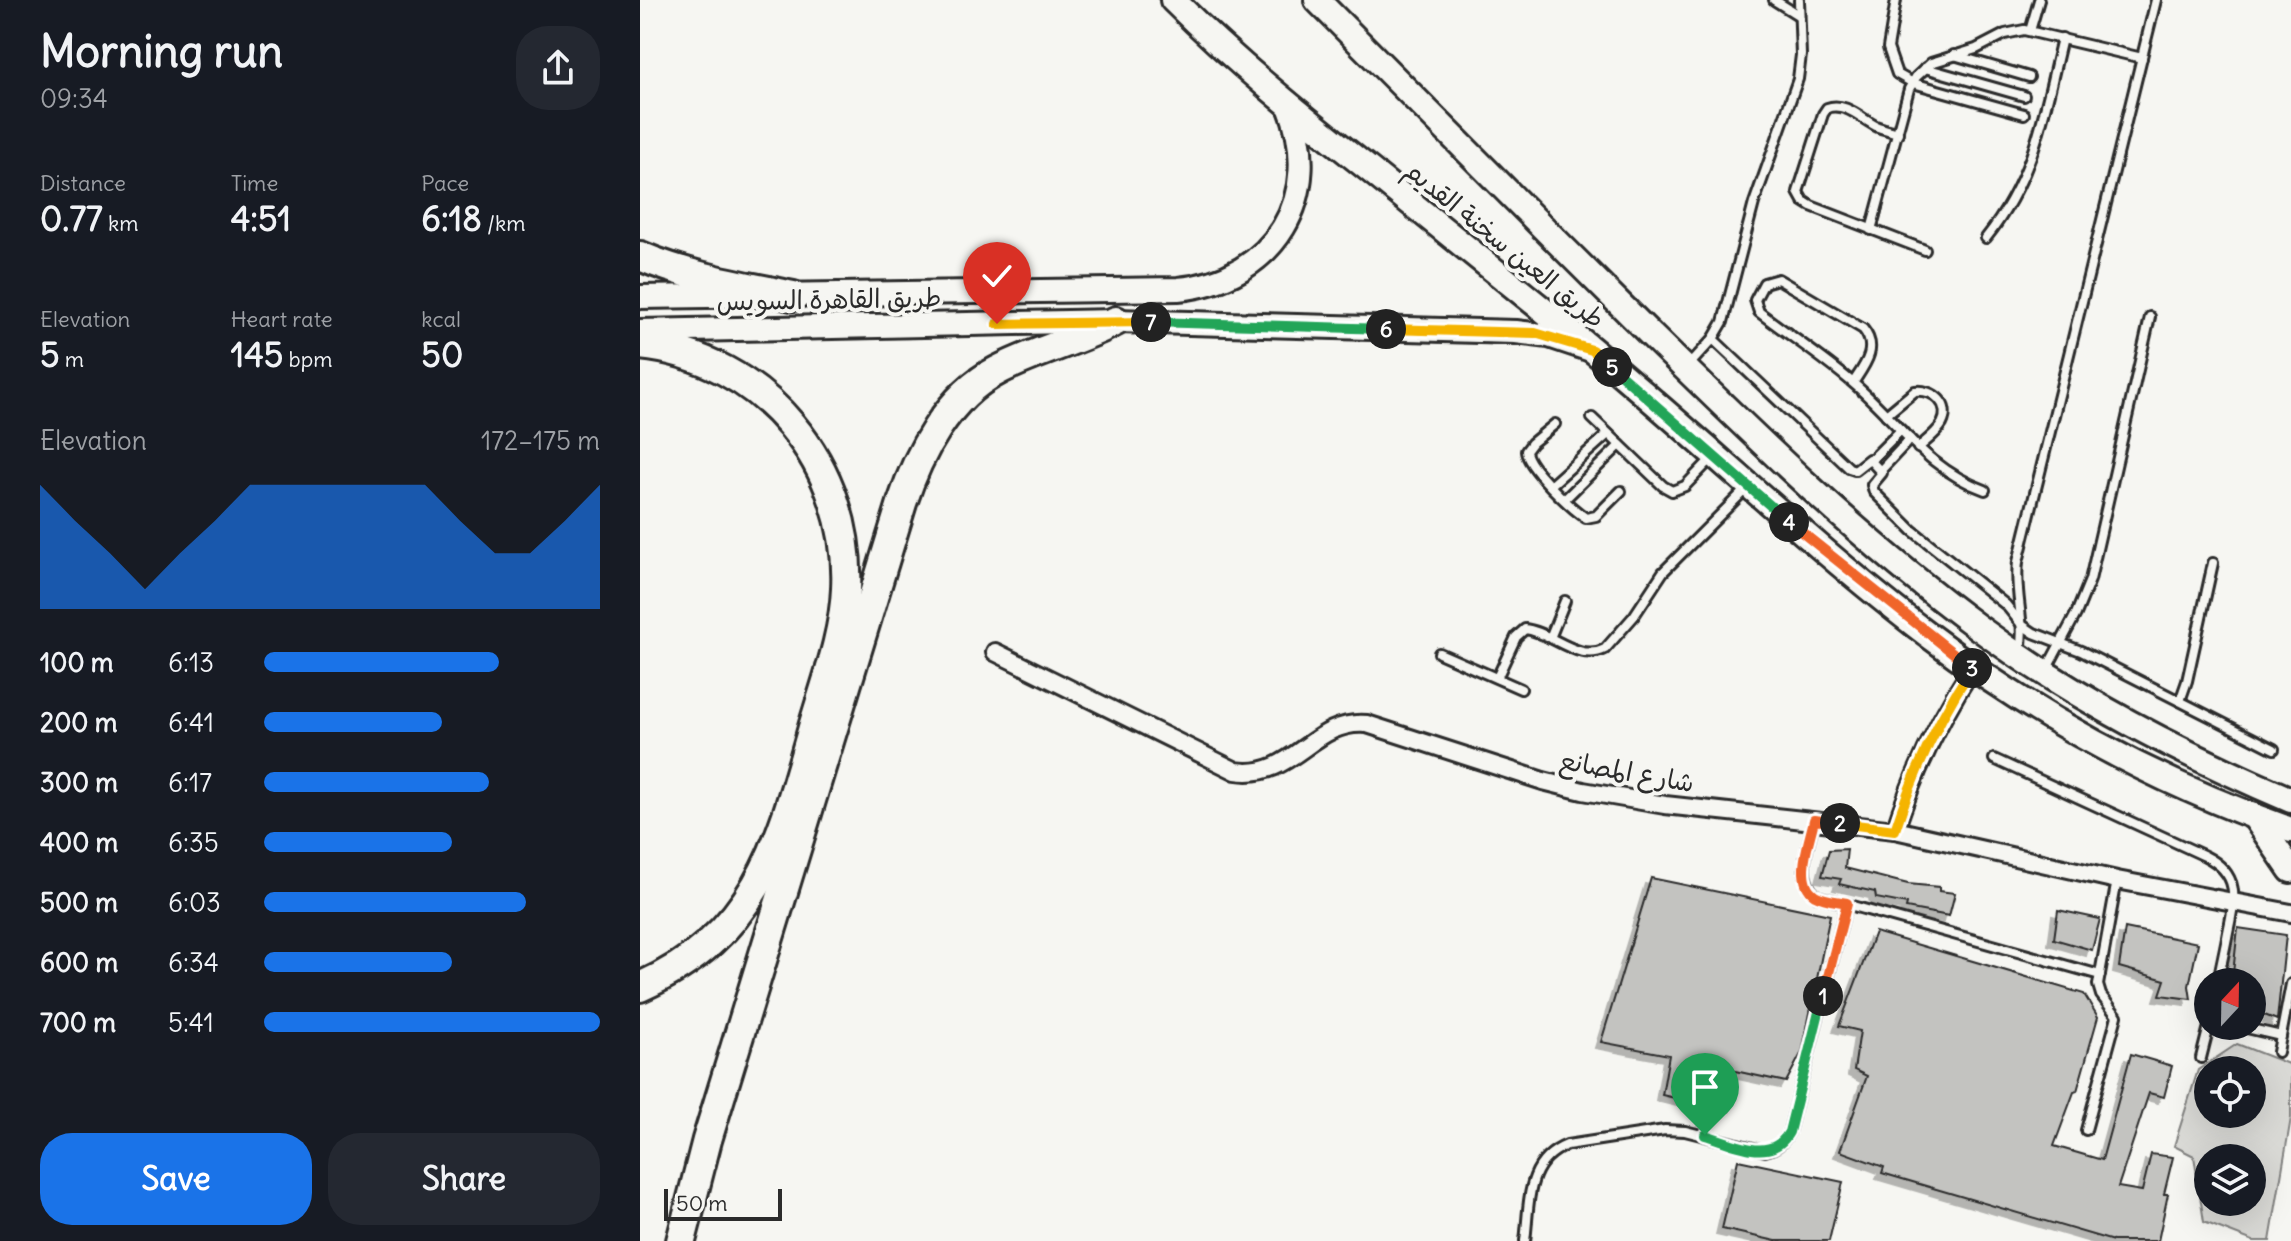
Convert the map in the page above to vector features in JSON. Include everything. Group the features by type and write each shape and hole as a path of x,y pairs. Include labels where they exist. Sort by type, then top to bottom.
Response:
{"highway":[{"path":"640,256 700,277 793,296"},
{"path":"681,1241 704,1152 916,465 936,429 968,393 994,372 1116,321"},
{"path":"640,345 677,351 726,372 774,406 794,427 812,451 835,502 842,533 846,587 840,631 786,819 758,885 732,923 704,949 684,964 640,987"}],"main road":[{"name":"طريق العين سخنة القديم","path":"1173,0 1289,106 1592,350 1890,605 1973,667 2142,768 2291,830"},
{"name":"طريق العين سخنة القديم","path":"1317,0 1685,369 1829,506 1921,583 2019,656 2101,708 2166,743 2291,800"},
{"name":"طريق القاهرة السويس","path":"640,297 1178,289 1219,280 1242,269 1268,248 1288,220 1295,204 1302,155 1296,121 1289,106"},
{"name":"طريق القاهرة السويس","path":"640,331 1116,321 1516,332 1549,336 1592,350"},
{"path":"2254,816 2291,870"}],"street":[{"name":"شارع المصانع","path":"995,652 1236,771 1250,774 1276,767 1300,753 1328,730 1357,723 1583,791 1665,805 1895,830 2117,880 2291,913"},
{"path":"1895,830 1918,764 1933,732 1973,667"}],"lane":[{"path":"1774,0 1798,15"},
{"path":"1685,369 1713,339 1723,322 1754,203 1795,91 1801,55 1799,0"},
{"path":"1896,0 1889,39 1890,57 1897,74 1913,83 2024,114"},
{"path":"2030,31 2039,0"},
{"path":"2019,656 2022,625 2017,592 2018,562 2156,0"},
{"path":"1871,230 1913,83 1925,68 2014,31 2030,31 2142,58"},
{"path":"1986,238 2018,192 2029,167 2062,38"},
{"path":"1953,55 2029,77"},
{"path":"1925,68 2024,96"},
{"path":"1898,133 1838,107 1827,108 1798,187 1800,197 1806,204 1925,250"},
{"path":"1853,383 1870,355 1870,341 1863,329 1778,279 1764,283 1755,300 1759,312 1853,383 1949,475 1985,490"},
{"path":"2045,672 2084,596 2094,563 2150,317"},
{"path":"1713,339 1850,469 1857,468 1867,459 1871,460 1901,430"},
{"path":"1886,415 1915,391 1923,390 1937,396 1944,419 1941,426 1918,448"},
{"path":"1592,418 1672,491 1685,486 1713,456"},
{"path":"1555,424 1526,451 1528,461 1551,485 1583,517 1589,519 1621,491"},
{"path":"1551,485 1608,434"},
{"path":"1910,439 1881,470 1881,475 1872,485 1874,492 1939,554 2006,605 2022,625 2274,749"},
{"path":"1565,499 1620,445"},
{"path":"1871,460 1881,470"},
{"path":"1497,678 1521,631 1529,629 1584,653 1605,649 1642,605 1663,572 1749,487"},
{"path":"2180,701 2213,563"},
{"path":"1550,638 1565,601"},
{"path":"1439,653 1521,689"},
{"path":"1994,759 2215,861 2229,876 2234,902 2221,968"},
{"path":"1814,820 1804,881 1817,896 2100,975"},
{"path":"2086,1130 2117,1016 2101,995 2098,985 2117,880"},
{"path":"1525,1241 1534,1175 1541,1161 1567,1145 1665,1130 1685,1131 1765,1151 1784,1142 1847,903"},
{"path":"2278,1052 2291,984"},
{"path":"2266,1033 2281,1036"}],"shaded area":[{"path":"2237,1044 2291,1065 2291,1118 2270,1241 2253,1241 2204,1222 2203,1216 2266,1216 2266,1144 2194,1144 2194,1156 2174,1146 2194,1083 2194,1128 2266,1128 2266,1056 2219,1056"}],"building":[{"path":"1847,849 1845,868 1955,893 1949,916 1906,908 1907,904 1876,898 1875,892 1839,884 1841,879 1822,876 1829,850"},
{"path":"1651,878 1830,915 1802,1052 1786,1082 1735,1071 1729,1111 1662,1095 1669,1055 1601,1042"},
{"path":"2058,910 2100,919 2092,950 2054,939"},
{"path":"2125,928 2198,943 2189,986 2191,999 2160,995 2165,980 2119,967"},
{"path":"2238,928 2286,935 2277,1020 2266,1016 2266,968 2234,968"},
{"path":"1875,932 2084,994 2098,1017 2077,1091 2054,1146 2102,1160 2131,1054 2172,1066 2164,1097 2149,1093 2118,1187 2142,1191 2151,1154 2173,1157 2158,1241 2113,1241 1882,1173 1884,1167 1840,1151 1867,1076 1854,1070 1860,1031 1839,1026"},
{"path":"1738,1160 1843,1182 1829,1241 1776,1241 1722,1229"}],"route":[{"path":"997,324 1116,321 1516,332 1567,341 1592,350 1803,535 1929,636 1973,667 1933,732 1905,796 1895,830 1814,820 1804,881 1817,896 1847,903 1784,1142 1765,1151 1705,1135"}]}
